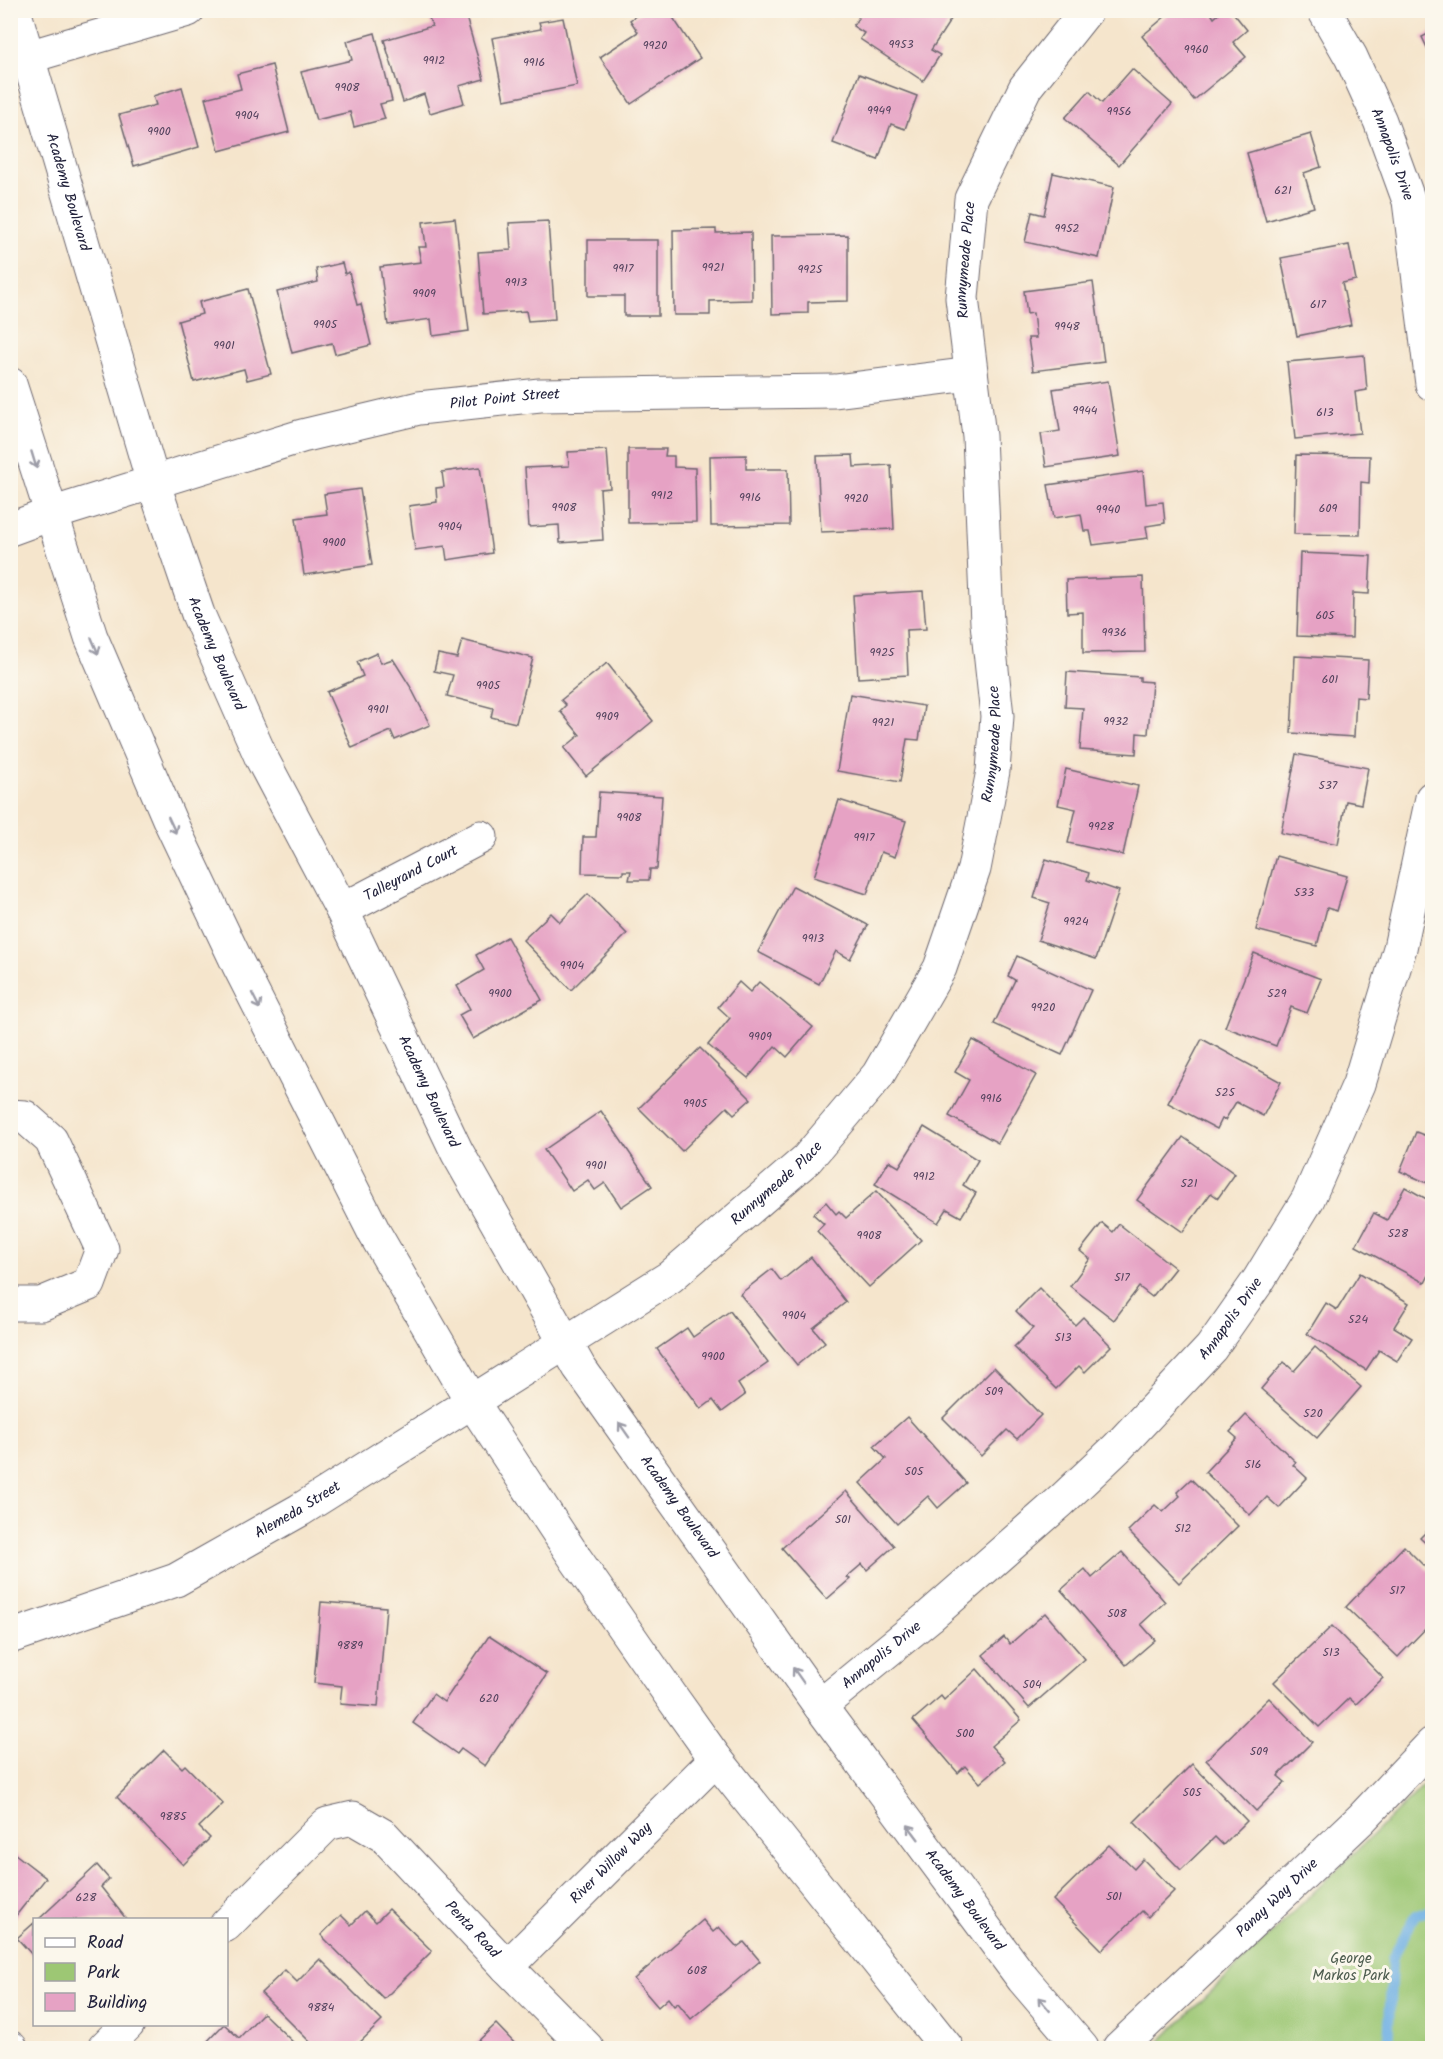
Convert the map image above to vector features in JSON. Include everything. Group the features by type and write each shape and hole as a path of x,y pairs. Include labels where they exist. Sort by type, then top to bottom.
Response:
{"street":[{"name":"Academy Boulevard","path":"14,10 153,482 198,614 261,757 342,910 457,1152 579,1367 820,1706 1023,1979 1082,2049"},
{"path":"28,57 188,10"},
{"name":"Runnymeade Place","path":"565,1343 670,1277 807,1159 878,1075 940,968 974,869 993,771 997,716 987,623 979,436 962,298 970,199 1025,88 1087,10"},
{"name":"Annapolis Drive","path":"1324,10 1351,57 1380,121 1409,201 1432,384"},
{"name":"Pilot Point Street","path":"10,529 51,514 302,436 419,408 540,395 835,391 972,374"},
{"path":"10,384 92,637 169,819 238,964 370,1224 471,1400 575,1558 716,1759 947,2049"},
{"name":"Annapolis Drive","path":"820,1706 930,1616 1061,1501 1117,1448 1211,1348 1258,1281 1308,1199 1359,1084 1400,948 1432,798"},
{"name":"Talleyrand Court","path":"342,910 482,837"},
{"path":"10,1116 25,1117 51,1140 102,1249 89,1284 41,1304 10,1304"},
{"name":"Alemeda Street","path":"10,1637 176,1580 300,1509 565,1343"},
{"name":"Panay Way Drive","path":"1119,2049 1360,1819 1432,1744"},
{"name":"River Willow Way","path":"507,1967 716,1759"},
{"name":"Penta Road","path":"228,1923 327,1824 353,1818 384,1836 587,2049"},
{"path":"104,2049 127,2026"}],"green space":[{"name":"George Markos Park","path":"1432,1775 1432,2048 1153,2048 1417,1792"}],"building":[{"path":"447,10 464,10 484,79 459,86 464,103 430,113 424,94 403,102 384,40 432,26 428,15"},
{"path":"644,10 668,10 700,58 631,104 600,57 638,32 630,20"},
{"path":"863,10 951,10 955,13 931,50 940,55 923,81 860,39 864,33 853,26"},
{"path":"1173,10 1209,10 1214,18 1223,10 1231,10 1247,30 1233,42 1246,57 1194,100 1142,36"},
{"path":"563,18 577,86 504,100 492,38 541,29 539,22"},
{"path":"1432,32 1432,58 1422,37"},
{"path":"375,33 392,101 380,104 385,119 354,127 350,112 316,120 301,72 352,60 347,41"},
{"path":"272,65 289,132 219,151 205,98 241,89 237,74"},
{"path":"1132,69 1172,104 1119,165 1065,118 1089,91 1102,103"},
{"path":"859,74 917,96 905,129 891,124 878,160 833,143"},
{"path":"182,87 199,147 134,166 119,115 156,105 153,96"},
{"path":"1311,134 1321,167 1304,173 1314,207 1266,221 1247,153"},
{"path":"1053,173 1114,187 1099,258 1025,242 1032,212 1044,215"},
{"path":"455,218 469,331 433,336 431,319 388,325 380,267 421,262 418,247 426,247 423,222"},
{"path":"548,221 555,319 528,321 526,311 483,314 478,252 511,250 509,223"},
{"path":"716,229 716,233 751,232 752,300 710,301 710,315 674,315 673,230"},
{"path":"848,235 848,301 808,302 808,313 772,314 771,236"},
{"path":"588,240 658,240 658,316 624,316 624,296 588,296"},
{"path":"1349,245 1356,280 1342,283 1351,325 1297,336 1281,258"},
{"path":"342,263 345,274 349,272 357,305 361,304 371,345 335,354 332,343 292,353 277,292 318,282 316,269"},
{"path":"1093,282 1104,362 1033,371 1028,338 1036,338 1033,313 1027,314 1024,291"},
{"path":"248,289 271,374 247,380 244,369 194,382 178,321 202,314 199,302"},
{"path":"1364,355 1367,390 1355,392 1360,433 1295,439 1287,362"},
{"path":"1108,381 1120,456 1046,467 1041,434 1060,431 1053,389"},
{"path":"628,449 666,449 665,456 674,456 674,467 695,468 696,522 628,523"},
{"path":"607,450 610,488 600,489 603,540 560,543 559,525 529,527 525,468 569,466 568,452"},
{"path":"746,455 746,469 788,469 789,525 711,526 710,456"},
{"path":"853,455 854,467 891,465 894,529 821,532 817,456"},
{"path":"1296,455 1370,456 1369,483 1361,482 1360,535 1294,534"},
{"path":"480,467 492,553 447,560 445,546 415,550 409,506 437,502 436,488 444,487 442,472"},
{"path":"1143,471 1146,504 1163,502 1165,523 1146,526 1148,538 1093,545 1090,531 1084,531 1081,514 1054,518 1048,485"},
{"path":"360,489 372,565 304,575 296,518 327,514 324,494"},
{"path":"1300,553 1371,556 1369,594 1353,593 1352,638 1297,636"},
{"path":"1143,577 1145,652 1083,653 1083,612 1067,613 1066,580"},
{"path":"923,591 926,629 906,630 908,675 858,678 853,595"},
{"path":"462,640 533,658 516,723 491,717 493,708 447,696 453,675 434,671 438,654 457,658"},
{"path":"377,653 381,663 393,659 430,725 395,740 391,731 352,748 327,692 363,676 357,662"},
{"path":"1295,656 1368,660 1366,698 1356,697 1354,737 1291,733"},
{"path":"607,663 653,721 586,776 564,748 580,735 560,711 566,705 561,700"},
{"path":"1067,672 1140,677 1140,681 1152,682 1148,734 1137,733 1136,754 1080,750 1083,708 1065,707"},
{"path":"850,694 924,706 919,740 907,739 900,782 837,771"},
{"path":"1296,754 1368,768 1361,804 1346,801 1338,844 1281,833"},
{"path":"1066,769 1138,786 1123,855 1068,843 1076,809 1058,805"},
{"path":"599,792 662,796 657,869 650,869 649,880 629,880 631,871 623,871 623,874 582,873 583,837 596,837"},
{"path":"839,800 906,821 895,857 881,852 867,894 814,877"},
{"path":"1276,856 1347,876 1337,911 1327,908 1317,946 1256,930"},
{"path":"1046,859 1089,873 1087,880 1119,891 1096,959 1038,940 1050,903 1034,898"},
{"path":"793,886 868,925 850,959 836,951 819,984 758,952"},
{"path":"588,894 627,934 571,990 523,940 551,913 560,922"},
{"path":"507,937 542,1000 473,1039 459,1015 470,1009 457,986 484,970 476,955"},
{"path":"1254,953 1321,979 1307,1013 1291,1007 1276,1046 1225,1027"},
{"path":"1017,956 1091,990 1062,1055 994,1024 1015,980 1008,976"},
{"path":"739,982 750,992 759,982 813,1027 787,1057 775,1046 748,1078 708,1045 730,1018 718,1007"},
{"path":"1202,1039 1281,1082 1263,1116 1236,1102 1217,1129 1168,1103"},
{"path":"973,1040 1036,1075 998,1143 949,1116 969,1080 955,1072"},
{"path":"700,1048 751,1099 734,1114 727,1107 682,1151 639,1108"},
{"path":"601,1111 652,1186 621,1207 605,1183 595,1190 588,1180 572,1191 544,1150"},
{"path":"924,1127 978,1160 963,1185 976,1193 961,1217 947,1209 938,1223 875,1184 889,1161 899,1167"},
{"path":"1432,1129 1432,1185 1400,1171 1416,1132 1429,1137"},
{"path":"1183,1137 1235,1174 1218,1198 1211,1193 1183,1232 1137,1200"},
{"path":"1405,1187 1432,1202 1432,1269 1425,1283 1356,1246 1374,1213 1387,1220"},
{"path":"876,1191 921,1240 869,1287 817,1231 824,1224 813,1214 826,1202 836,1214 839,1211 846,1218"},
{"path":"1102,1223 1113,1232 1119,1224 1175,1268 1152,1297 1139,1287 1114,1320 1070,1286 1090,1259 1080,1251"},
{"path":"811,1257 846,1302 813,1328 825,1342 797,1365 740,1294 772,1269 781,1281"},
{"path":"1360,1273 1409,1303 1394,1327 1412,1338 1397,1361 1379,1350 1366,1370 1307,1334 1326,1303 1337,1310"},
{"path":"1039,1288 1075,1325 1083,1317 1111,1346 1085,1372 1079,1366 1056,1389 1014,1347 1033,1328 1016,1311"},
{"path":"730,1311 768,1363 738,1384 745,1395 722,1412 713,1400 701,1409 657,1349 687,1328 693,1337"},
{"path":"1315,1347 1361,1387 1317,1438 1261,1389 1284,1362 1294,1371"},
{"path":"994,1367 1041,1415 1017,1439 1007,1430 981,1456 943,1418"},
{"path":"1246,1415 1296,1462 1293,1465 1307,1478 1279,1508 1267,1497 1250,1515 1205,1472 1237,1438 1230,1432"},
{"path":"907,1417 966,1483 938,1508 928,1496 897,1524 860,1483 886,1459 874,1446"},
{"path":"1191,1479 1238,1526 1179,1583 1128,1531 1155,1505 1163,1512 1180,1496 1177,1492"},
{"path":"846,1491 894,1546 867,1570 862,1564 847,1577 850,1579 827,1599 782,1548"},
{"path":"1432,1526 1432,1549 1420,1538"},
{"path":"1404,1546 1432,1574 1432,1622 1398,1657 1346,1607"},
{"path":"1122,1552 1165,1602 1141,1624 1155,1640 1126,1665 1061,1590 1085,1569 1092,1578"},
{"path":"321,1602 386,1607 378,1707 340,1704 342,1686 314,1683"},
{"path":"1045,1613 1085,1659 1029,1708 983,1655 1004,1637 1010,1644"},
{"path":"1332,1626 1383,1678 1356,1704 1349,1698 1319,1727 1274,1682"},
{"path":"489,1636 547,1674 485,1766 461,1749 457,1754 413,1723 433,1694 444,1702"},
{"path":"977,1669 1021,1720 991,1746 1005,1761 980,1783 965,1766 958,1773 913,1720 941,1696 944,1700"},
{"path":"1269,1698 1312,1742 1278,1776 1285,1782 1256,1811 1206,1760"},
{"path":"164,1750 182,1768 185,1765 223,1804 199,1827 210,1838 183,1865 117,1797"},
{"path":"1192,1764 1247,1821 1223,1845 1215,1837 1181,1870 1134,1822"},
{"path":"1109,1845 1134,1869 1143,1859 1174,1891 1148,1917 1142,1911 1102,1950 1053,1900"},
{"path":"10,1850 46,1878 10,1923"},
{"path":"97,1865 109,1879 101,1887 125,1918 40,1918"},
{"path":"389,1909 432,1951 384,1999 321,1935 341,1915 351,1925 365,1911 376,1922"},
{"path":"703,1920 713,1932 719,1927 737,1947 744,1942 760,1961 691,2019 678,2003 674,2006 668,1998 658,2007 634,1979"},
{"path":"33,1924 33,1956 17,1938"},
{"path":"320,1959 382,2021 354,2048 316,2048 261,1993 285,1970 297,1982"},
{"path":"263,2013 299,2048 201,2048 222,2026 226,2026 239,2038"},
{"path":"496,2024 519,2048 471,2048"}],"waterway":[{"path":"1388,2048 1392,1959 1415,1916 1432,1909"}]}
